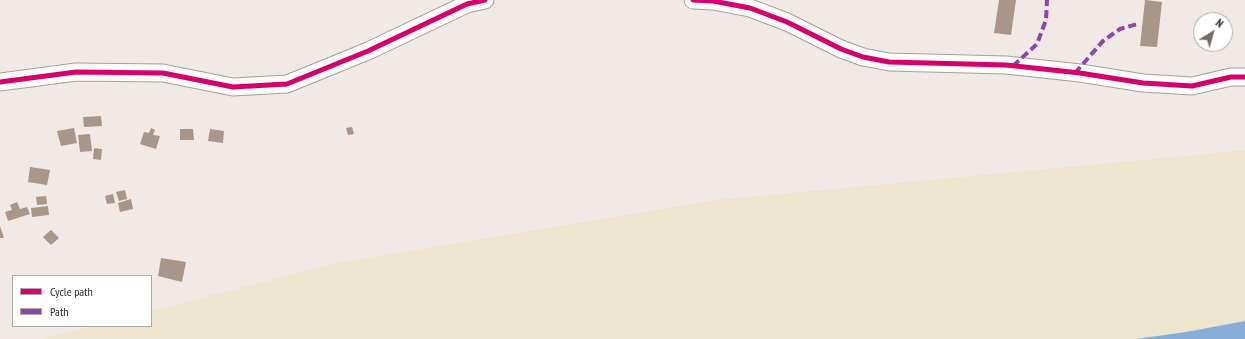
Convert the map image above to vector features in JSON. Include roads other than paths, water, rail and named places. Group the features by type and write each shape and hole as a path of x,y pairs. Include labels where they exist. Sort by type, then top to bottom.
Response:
{"street":[{"path":"0,82 76,72 162,73 233,87 287,84 368,51 467,4 485,0"},
{"path":"693,0 713,1 750,8 787,22 841,49 863,57 889,62 1006,64 1080,73 1143,83 1192,86 1232,77 1245,77"}],"water":[{"path":"1245,321 1245,339 1136,339 1186,332"}]}
